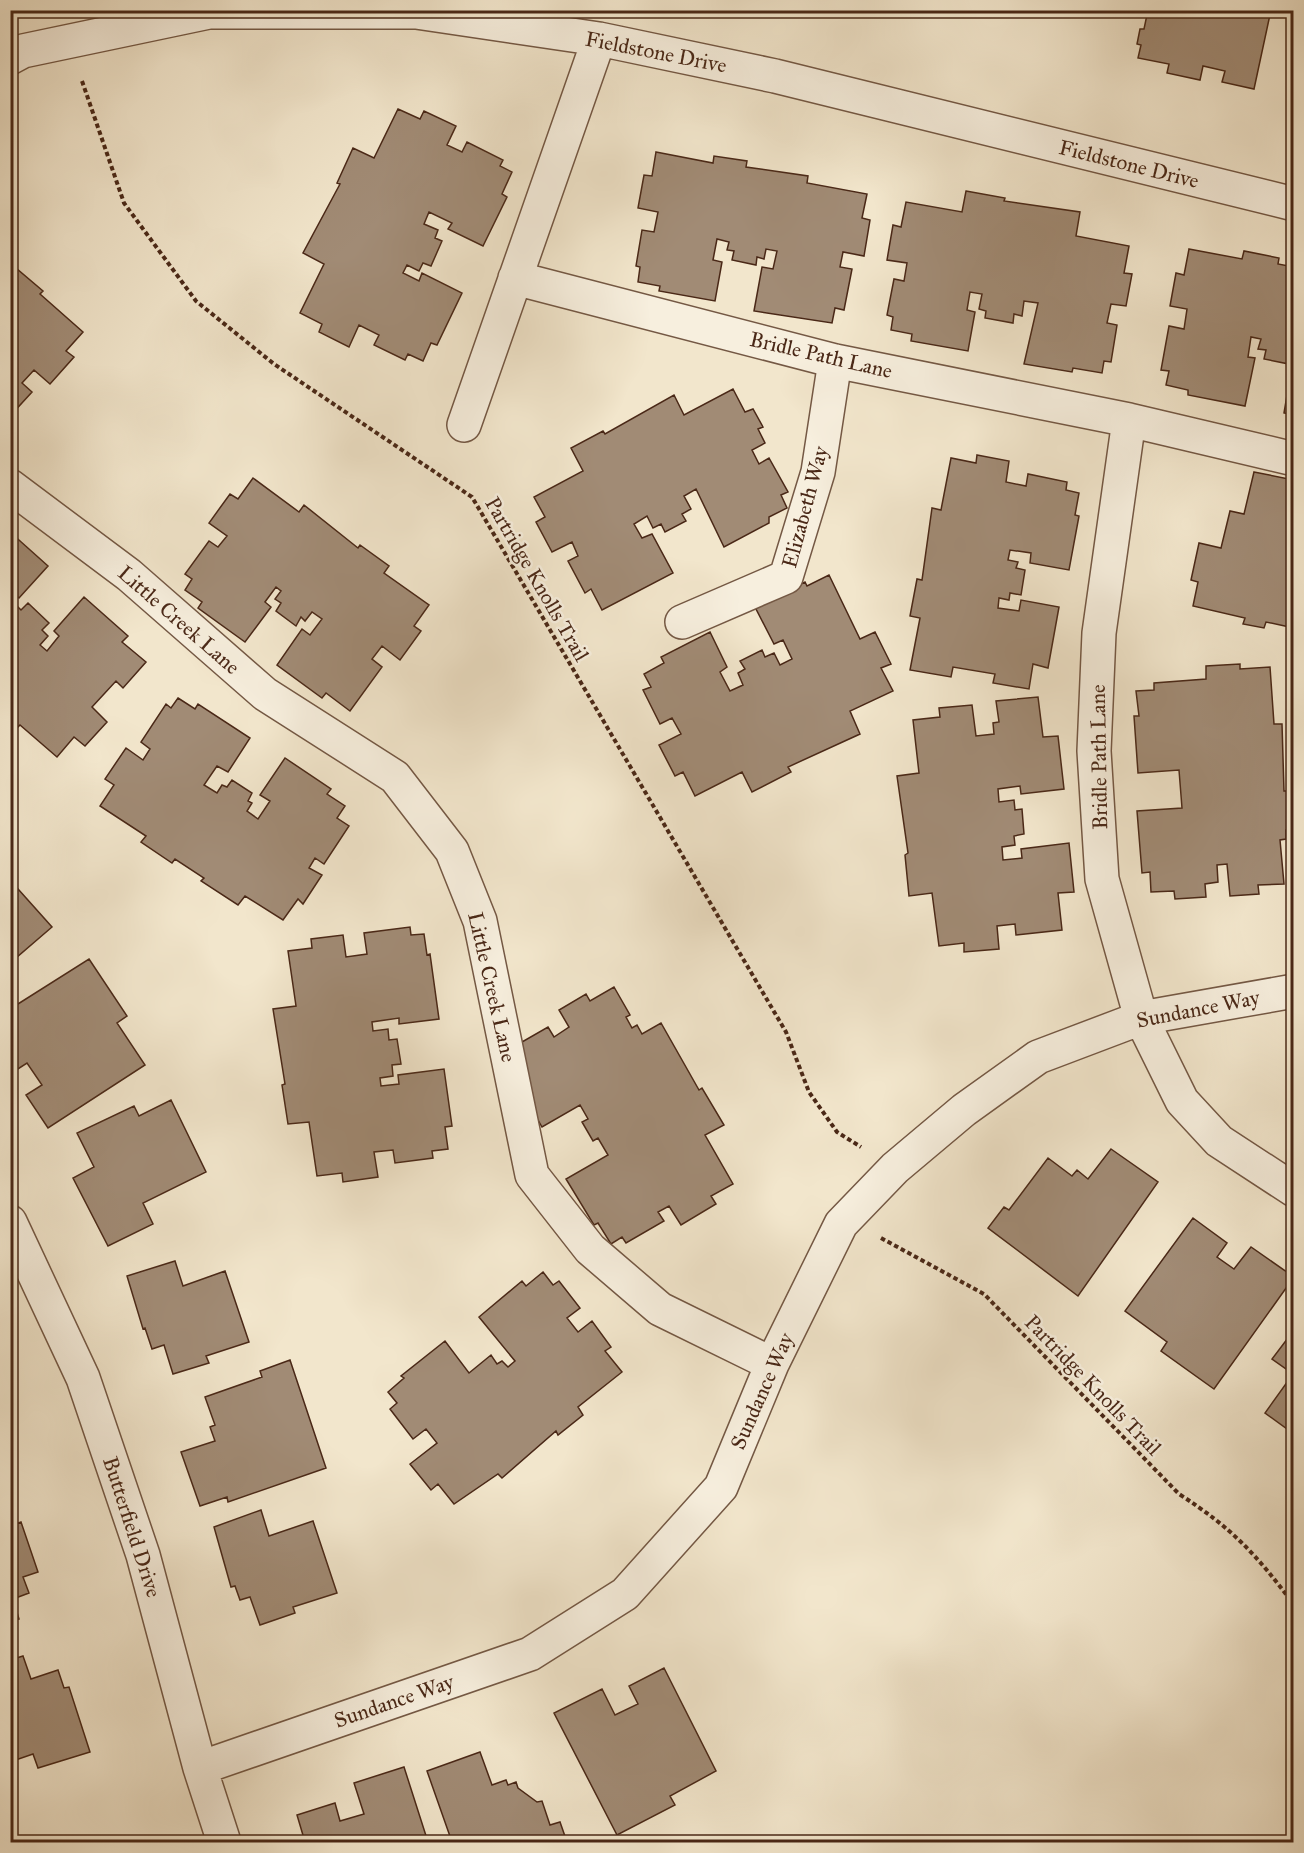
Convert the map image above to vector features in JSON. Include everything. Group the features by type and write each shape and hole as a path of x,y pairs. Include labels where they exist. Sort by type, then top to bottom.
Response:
{"street":[{"name":"Fieldstone Drive","path":"10,58 23,51 209,12 416,12 599,39 775,76 1293,204"},
{"path":"464,425 599,39"},
{"name":"Bridle Path Lane","path":"515,278 835,361 1129,420 1293,459"},
{"name":"Elizabeth Way","path":"682,622 786,578 818,472 835,361"},
{"name":"Bridle Path Lane","path":"1129,420 1099,633 1095,751 1102,879 1141,1018 1182,1101 1219,1141 1293,1190"},
{"name":"Little Creek Lane","path":"10,486 129,575 265,694 394,777 452,851 480,921 532,1175 590,1249 660,1309 772,1364"},
{"name":"Sundance Way","path":"200,1768 530,1654 625,1594 721,1487 772,1364 845,1219 895,1168 964,1110 1038,1057 1141,1018 1293,991"},
{"name":"Butterfield Drive","path":"10,1222 83,1378 144,1555 200,1768 224,1842"}],"path":[{"name":"Partridge Knolls Trail","path":"69,42 124,203 196,301 274,364 472,497 786,1032 808,1092 837,1132 895,1168"},
{"name":"Partridge Knolls Trail","path":"845,1219 984,1294 1179,1494 1216,1518 1259,1559 1293,1605"}],"building":[{"path":"1085,10 1116,10 1115,17"},
{"path":"1148,10 1271,10 1254,89 1222,82 1225,71 1203,66 1200,80 1167,73 1169,64 1138,58 1141,45 1137,44 1140,29 1144,29"},
{"path":"398,109 420,119 424,111 456,126 447,145 462,152 467,142 503,160 500,166 512,172 502,194 507,197 483,246 448,229 452,223 429,212 424,224 438,230 435,238 442,241 431,266 423,263 419,271 407,265 403,273 419,281 422,273 462,293 437,345 431,343 423,361 408,354 405,360 374,345 379,335 359,325 349,347 319,332 322,324 300,313 324,264 303,253 340,184 337,183 353,148 374,158"},
{"path":"656,152 713,163 714,156 747,161 746,167 808,176 807,183 867,194 862,218 870,220 864,256 843,252 840,267 852,269 844,310 835,308 832,323 754,311 762,267 773,269 777,251 766,249 764,259 757,257 756,265 732,260 734,251 727,250 729,242 717,239 713,260 722,262 715,301 659,291 660,286 638,282 640,267 636,266 642,230 654,232 658,212 638,208 644,175 652,176"},
{"path":"966,191 1005,198 1004,201 1080,212 1076,236 1129,246 1124,273 1132,274 1126,306 1111,304 1107,323 1117,325 1111,362 1104,361 1102,373 1073,368 1072,372 1024,364 1038,303 1024,301 1022,316 1014,314 1013,323 985,318 986,311 979,309 982,294 970,292 967,310 975,312 968,351 911,341 912,334 891,330 893,317 887,315 894,279 904,281 907,263 887,260 893,225 901,227 906,202 962,212"},
{"path":"1189,249 1242,259 1244,251 1279,258 1278,264 1294,267 1294,357 1291,356 1289,364 1264,359 1266,350 1258,349 1261,339 1251,337 1248,357 1255,358 1245,406 1188,395 1188,390 1166,385 1169,371 1161,370 1169,326 1184,329 1187,309 1170,306 1176,273 1184,275"},
{"path":"10,268 14,271 17,269 43,291 40,294 83,332 66,351 74,357 50,384 34,370 22,383 32,392 10,416"},
{"path":"1291,372 1294,373 1294,415 1284,413"},
{"path":"733,389 745,412 753,409 763,427 758,429 765,443 752,450 759,464 769,458 788,492 781,495 787,508 769,517 769,523 724,547 696,489 684,496 691,509 682,514 686,521 665,532 661,524 653,528 647,516 634,524 642,538 652,534 673,573 602,610 591,589 585,593 568,561 578,556 572,542 552,552 536,522 545,517 534,497 583,471 571,448 603,431 605,434 674,395 684,415"},
{"path":"977,455 1009,461 1006,482 1026,486 1028,474 1067,482 1066,490 1079,493 1075,515 1079,516 1069,570 1030,563 1031,553 1010,550 1008,560 1018,562 1016,568 1025,570 1021,595 1010,593 1009,600 999,598 998,608 1019,611 1021,600 1059,607 1048,668 1033,664 1029,689 993,683 995,674 953,667 951,677 910,670 920,618 910,616 917,579 922,580 932,508 941,510 951,458 976,463"},
{"path":"1254,472 1294,480 1294,628 1266,622 1264,628 1243,624 1245,618 1193,606 1198,582 1191,580 1199,543 1221,548 1230,511 1244,514"},
{"path":"253,478 299,512 304,505 358,548 360,545 389,566 384,573 429,605 414,626 421,631 400,660 382,646 372,659 382,667 350,711 326,693 322,698 277,665 302,629 310,635 322,619 312,612 305,621 301,617 296,626 276,611 281,603 275,599 281,591 276,587 265,602 271,607 245,642 198,608 202,602 185,590 192,579 185,574 209,541 218,547 227,536 209,523 230,494 238,499"},
{"path":"10,532 48,566 19,598 12,592 10,594"},
{"path":"829,575 860,639 875,632 891,664 881,668 893,691 850,711 860,734 788,767 791,772 752,792 742,772 695,796 683,772 675,776 659,745 681,734 672,718 660,724 643,690 651,687 644,674 664,663 661,657 710,632 727,667 720,672 730,691 743,685 738,673 745,669 740,661 762,650 765,657 774,653 780,665 792,659 783,640 774,644 755,607 805,582 807,586"},
{"path":"84,597 128,636 122,642 146,662 123,688 116,681 92,707 107,722 85,746 74,737 57,757 20,725 10,735 10,611 16,605 21,610 28,603 49,623 42,630 48,636 40,645 47,651 59,636 54,631"},
{"path":"1240,664 1240,669 1270,667 1274,724 1282,724 1284,791 1287,791 1290,829 1286,830 1286,839 1280,840 1284,884 1258,885 1259,894 1230,896 1227,864 1217,865 1218,882 1205,884 1206,897 1175,899 1174,891 1151,892 1150,872 1142,873 1137,811 1182,808 1179,770 1138,773 1134,716 1139,716 1136,691 1154,690 1154,683 1206,679 1206,666"},
{"path":"1038,697 1043,737 1058,736 1064,789 1021,794 1020,786 998,789 999,802 1014,800 1015,810 1022,809 1024,834 1014,836 1015,845 1002,847 1003,860 1022,858 1021,849 1069,843 1074,892 1058,893 1062,930 1016,935 1015,924 997,926 999,949 964,952 964,943 939,946 932,893 909,896 905,855 908,853 897,776 919,773 913,720 940,717 939,708 972,705 976,736 994,734 993,723 999,722 996,701"},
{"path":"178,698 195,709 198,704 250,738 228,772 217,766 204,785 217,793 222,785 227,787 232,780 252,793 248,801 252,803 247,811 258,819 270,801 260,795 285,758 331,789 327,794 345,806 337,818 349,826 324,864 315,858 309,868 322,875 303,904 298,899 283,920 245,896 238,905 201,881 204,878 175,859 172,863 141,842 146,836 100,806 114,785 105,779 126,748 143,760 150,749 141,742 166,704 171,708"},
{"path":"10,880 52,927 10,963"},
{"path":"410,927 411,935 424,934 427,955 430,954 439,1019 399,1024 399,1018 372,1022 373,1031 388,1029 389,1040 397,1039 401,1064 392,1065 393,1076 380,1078 381,1086 399,1084 398,1075 444,1069 452,1126 445,1127 448,1149 432,1151 433,1158 395,1163 393,1150 374,1152 378,1177 343,1182 342,1173 317,1176 309,1122 288,1124 282,1085 285,1084 273,1009 296,1006 288,951 312,948 311,939 343,935 346,957 367,954 364,933"},
{"path":"89,959 127,1016 117,1023 145,1065 48,1128 26,1095 42,1085 27,1063 10,1074 10,1009"},
{"path":"614,987 630,1015 626,1017 632,1028 637,1025 642,1034 661,1023 699,1090 702,1088 724,1125 705,1135 733,1184 711,1196 716,1204 681,1225 669,1206 658,1212 664,1221 626,1243 622,1237 611,1244 598,1223 594,1225 566,1179 608,1155 598,1138 593,1141 582,1122 588,1119 580,1105 542,1127 515,1080 515,1046 548,1027 554,1037 569,1027 559,1010 586,994 590,1001"},
{"path":"171,1100 206,1172 143,1203 153,1224 108,1246 73,1178 94,1167 77,1133 134,1106 139,1116"},
{"path":"1111,1149 1158,1182 1078,1296 988,1228 1004,1207 1009,1210 1048,1158 1072,1176 1077,1170 1088,1179"},
{"path":"1193,1218 1227,1243 1217,1257 1234,1269 1251,1247 1294,1277 1214,1389 1161,1351 1167,1342 1125,1311"},
{"path":"175,1261 183,1286 225,1271 249,1342 206,1356 209,1363 173,1374 164,1345 152,1349 145,1328 143,1329 127,1276"},
{"path":"543,1272 553,1285 559,1281 580,1308 567,1318 578,1332 592,1321 611,1347 605,1351 622,1372 578,1407 583,1415 558,1435 556,1431 502,1478 498,1474 454,1504 438,1484 431,1490 410,1464 437,1443 426,1429 413,1439 390,1409 397,1403 388,1392 404,1378 401,1376 445,1341 469,1373 491,1355 497,1364 502,1361 508,1367 515,1361 479,1317 522,1281 526,1286"},
{"path":"1294,1330 1294,1434 1265,1413 1293,1374 1272,1359"},
{"path":"290,1360 326,1468 228,1502 227,1497 200,1506 181,1452 215,1441 210,1427 215,1425 205,1397 262,1377 260,1371"},
{"path":"261,1510 269,1536 313,1521 337,1593 293,1607 295,1613 260,1625 250,1597 240,1600 235,1586 231,1587 214,1527"},
{"path":"21,1522 38,1572 23,1577 29,1593 13,1599 19,1619 10,1622 10,1526"},
{"path":"23,1656 31,1679 58,1670 64,1688 69,1687 90,1752 38,1768 33,1754 10,1762 10,1660"},
{"path":"664,1668 716,1771 670,1796 675,1805 617,1835 554,1713 602,1689 615,1715 638,1704 629,1686"},
{"path":"480,1752 492,1785 506,1780 508,1785 516,1782 518,1788 537,1802 542,1801 550,1825 560,1822 567,1842 452,1842 427,1771"},
{"path":"404,1767 428,1842 305,1842 297,1815 335,1803 340,1821 364,1814 354,1783"}]}
